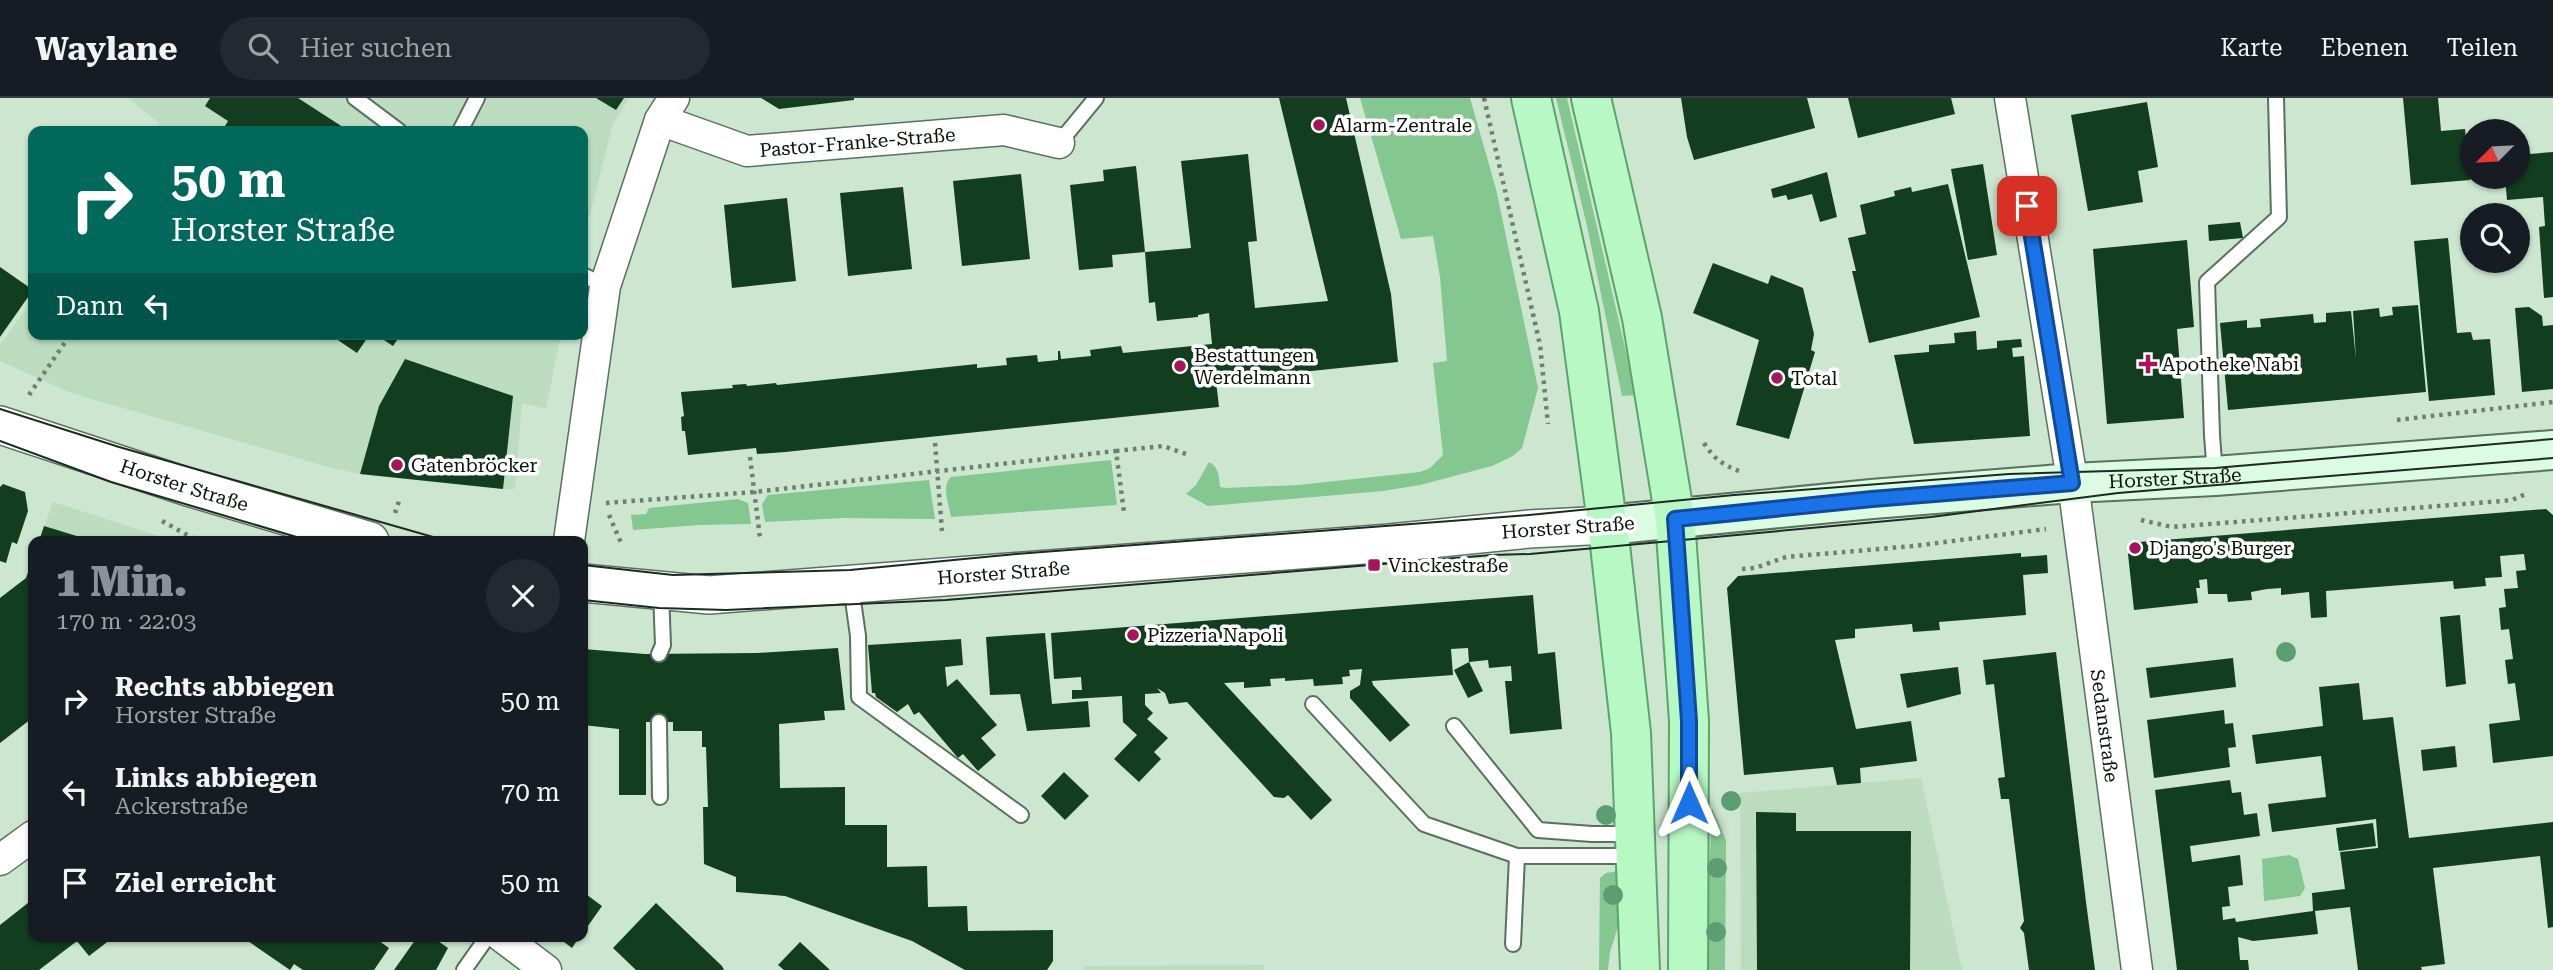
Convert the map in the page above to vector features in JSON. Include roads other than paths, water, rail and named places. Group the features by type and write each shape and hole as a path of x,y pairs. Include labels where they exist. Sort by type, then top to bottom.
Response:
{"main road":[{"path":"1531,98 1579,311 1607,525 1631,733 1640,970"},
{"path":"1591,98 1642,318 1675,519 1689,721 1688,970"},
{"name":"Horster Straße","path":"1607,525 2072,483 2216,476 2553,450"}],"street":[{"name":"Sedanstraße","path":"2010,98 2072,483 2137,970"},
{"name":"Pastor-Franke-Straße","path":"569,536 594,281 667,109 747,151 1004,130 1059,143"},
{"name":"Horster Straße","path":"3,426 293,530 335,536"},
{"name":"Horster Straße","path":"588,583 709,594 1607,525"},
{"path":"0,860 28,840"},
{"path":"509,942 546,970"}],"lane":[{"path":"355,98 392,126"},
{"path":"463,126 477,98"},
{"path":"1059,143 1096,98"},
{"path":"2216,476 2207,282 2279,217 2276,98"},
{"path":"850,585 858,636 859,697 1021,815"},
{"path":"659,654 663,645 661,590"},
{"path":"1313,704 1424,824 1517,856 1636,845"},
{"path":"659,722 660,797"},
{"path":"1454,726 1538,830 1592,834 1636,845"},
{"path":"1513,944 1517,856"},
{"path":"464,970 484,942"}],"tram line":[{"path":"0,409 119,447 430,536"},
{"path":"588,566 673,575 850,570 1016,554 1529,515 1734,495 2009,474 2215,468 2553,439"},
{"path":"0,441 111,482 293,536"},
{"path":"588,601 659,608 726,610 946,600 1530,554 1931,517 2118,493 2553,458"}],"place":[{"name":"Alarm-Zentrale","path":"1319,125"},
{"name":"Apotheke Nabi","path":"2148,364"},
{"name":"Bestattungen Werdelmann","path":"1180,366"},
{"name":"Total","path":"1777,378"},
{"name":"Gatenbröcker","path":"397,465"},
{"name":"Django's Burger","path":"2135,548"},
{"name":"Vinckestraße","path":"1374,565"},
{"name":"Pizzeria Napoli","path":"1133,635"}]}
